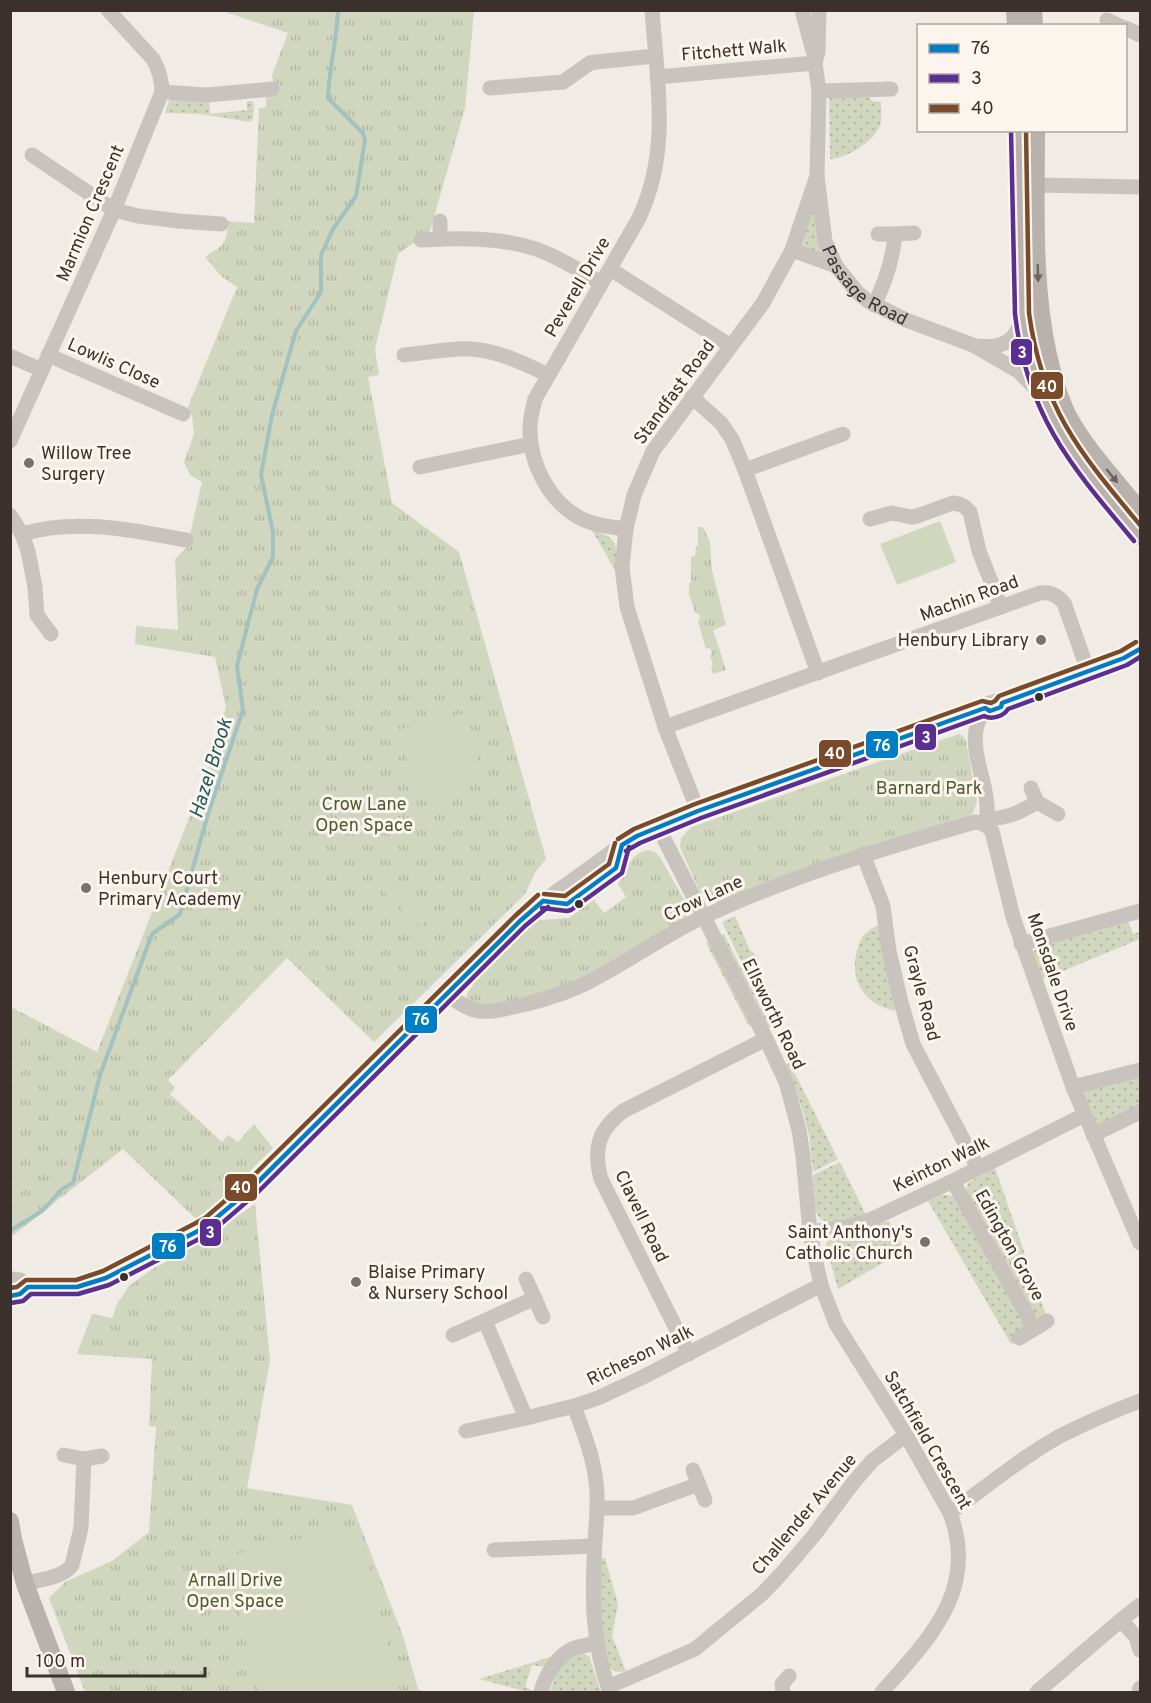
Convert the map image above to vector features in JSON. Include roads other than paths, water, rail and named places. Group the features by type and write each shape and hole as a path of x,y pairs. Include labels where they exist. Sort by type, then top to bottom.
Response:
{"main road":[{"name":"Passage Road","path":"1018,132 1022,314 1030,362 1042,397 1061,435 1078,460 1140,536"},
{"path":"1036,132 1038,291 1043,331 1055,384 1068,416 1090,449 1140,511"},
{"path":"10,1521 25,1584 66,1692"}],"street":[{"path":"108,10 153,59 159,69 162,92 256,98 272,89"},
{"name":"Peverell Drive","path":"626,529 602,526 584,519 559,501 541,476 531,444 530,428 535,399 644,207 657,163 661,123 652,10"},
{"path":"802,10 815,63"},
{"name":"Passage Road","path":"819,10 818,52 815,63 819,91 817,176 825,241 836,266 857,292 874,305 906,320 973,345 1018,371 1036,387 1042,397"},
{"path":"490,88 563,82 590,63 655,56"},
{"name":"Fitchett Walk","path":"657,77 815,63"},
{"path":"819,91 875,94 891,89"},
{"name":"Marmion Crescent","path":"10,441 114,210 162,92"},
{"path":"32,155 114,210 213,228"},
{"name":"Passage Road","path":"792,250 817,176"},
{"path":"1036,185 1140,187"},
{"path":"440,221 440,239"},
{"path":"878,234 914,233"},
{"path":"874,305 890,262 895,234"},
{"path":"421,240 486,240 535,249 565,262 601,284"},
{"path":"792,250 836,266"},
{"name":"Standfast Road","path":"698,811 665,727 627,607 622,567 626,529 634,495 653,451 763,303 792,250"},
{"path":"610,269 731,346"},
{"name":"Passage Road","path":"973,345 998,346 1005,343 1018,329 1022,314"},
{"path":"404,355 461,348 476,349 510,357 548,375"},
{"name":"Lowlis Close","path":"48,355 160,413 183,414"},
{"path":"10,356 42,370"},
{"path":"692,397 721,423 732,439 818,673"},
{"path":"745,470 843,434"},
{"path":"420,467 531,444"},
{"path":"870,519 892,513 910,517 917,516 953,503 965,507 970,512 979,551 1001,607"},
{"path":"10,515 22,534 32,569 38,615 51,634"},
{"path":"22,534 52,528 93,526 124,528 176,543"},
{"name":"Machin Road","path":"665,727 1040,592 1053,593 1064,603 1088,671"},
{"path":"1124,658 1140,649"},
{"path":"10,1279 20,1280 28,1287 62,1288 93,1283 169,1247 209,1224 252,1188 520,921 543,901 637,836 698,811 985,708 987,704 997,701 1002,703 1124,658 1140,655"},
{"name":"Monsdale Drive","path":"985,708 976,727 976,750 987,805 985,822 992,831 1013,917 1073,1087 1140,1243"},
{"name":"Crow Lane","path":"447,994 472,1010 484,1012 538,1001 579,986 703,917 811,872 863,854 975,822 985,822 1018,814 1034,795 1058,814"},
{"name":"Ellsworth Road","path":"658,827 786,1082 799,1130 810,1232"},
{"name":"Grayle Road","path":"863,854 883,906 889,951 913,1044 978,1168"},
{"path":"1022,944 1140,911"},
{"name":"Clavell Road","path":"689,1354 601,1179 597,1160 600,1142 603,1130 623,1111 766,1039"},
{"path":"1073,1087 1140,1070"},
{"path":"1093,1135 1140,1112"},
{"name":"Keinton Walk","path":"810,1232 852,1226 872,1219 1084,1115"},
{"name":"Edington Grove","path":"953,1181 1040,1325 1019,1338"},
{"name":"Satchfield Crescent","path":"810,1232 821,1285 836,1324 906,1435 954,1522 958,1554 957,1577 950,1601 940,1622 925,1644 882,1692"},
{"path":"526,1279 543,1317"},
{"name":"Richeson Walk","path":"466,1431 574,1406 598,1398 689,1354 821,1285"},
{"path":"10,1296 20,1294 28,1287"},
{"path":"453,1335 535,1298"},
{"path":"485,1321 526,1418"},
{"path":"950,1512 1060,1437 1140,1401"},
{"path":"574,1406 592,1457 597,1483 593,1597 596,1643 609,1690"},
{"name":"Challender Avenue","path":"609,1690 695,1649 762,1594 815,1534 872,1461 906,1435"},
{"path":"64,1455 84,1459 102,1456"},
{"path":"25,1584 62,1574 72,1565 81,1528 84,1459"},
{"path":"597,1508 633,1508 696,1477 705,1500"},
{"path":"494,1550 594,1546"},
{"path":"1037,1692 1140,1605"},
{"path":"1121,1620 1136,1637 1140,1650"},
{"path":"541,1692 552,1666 569,1650 596,1643"},
{"path":"783,1692 782,1684 789,1676"}],"waterway":[{"name":"Hazel Brook","path":"10,1231 42,1211 62,1189 73,1183 100,1075 152,934 180,914 208,814 243,710 237,666 257,589 273,557 273,532 261,475 272,415 296,331 321,292 321,255 333,229 356,196 365,140 363,133 328,98 338,10"}],"place":[{"name":"Willow Tree Surgery","path":"29,463"},
{"name":"Henbury Library","path":"1041,640"},
{"name":"Henbury Court Primary Academy","path":"86,888"},
{"name":"Saint Anthony's Catholic Church","path":"925,1242"},
{"name":"Blaise Primary & Nursery School","path":"356,1282"}],"park label":[{"name":"Barnard Park","path":"929,788"},
{"name":"Crow Lane Open Space","path":"364,814"},
{"name":"Arnall Drive Open Space","path":"235,1590"}]}
